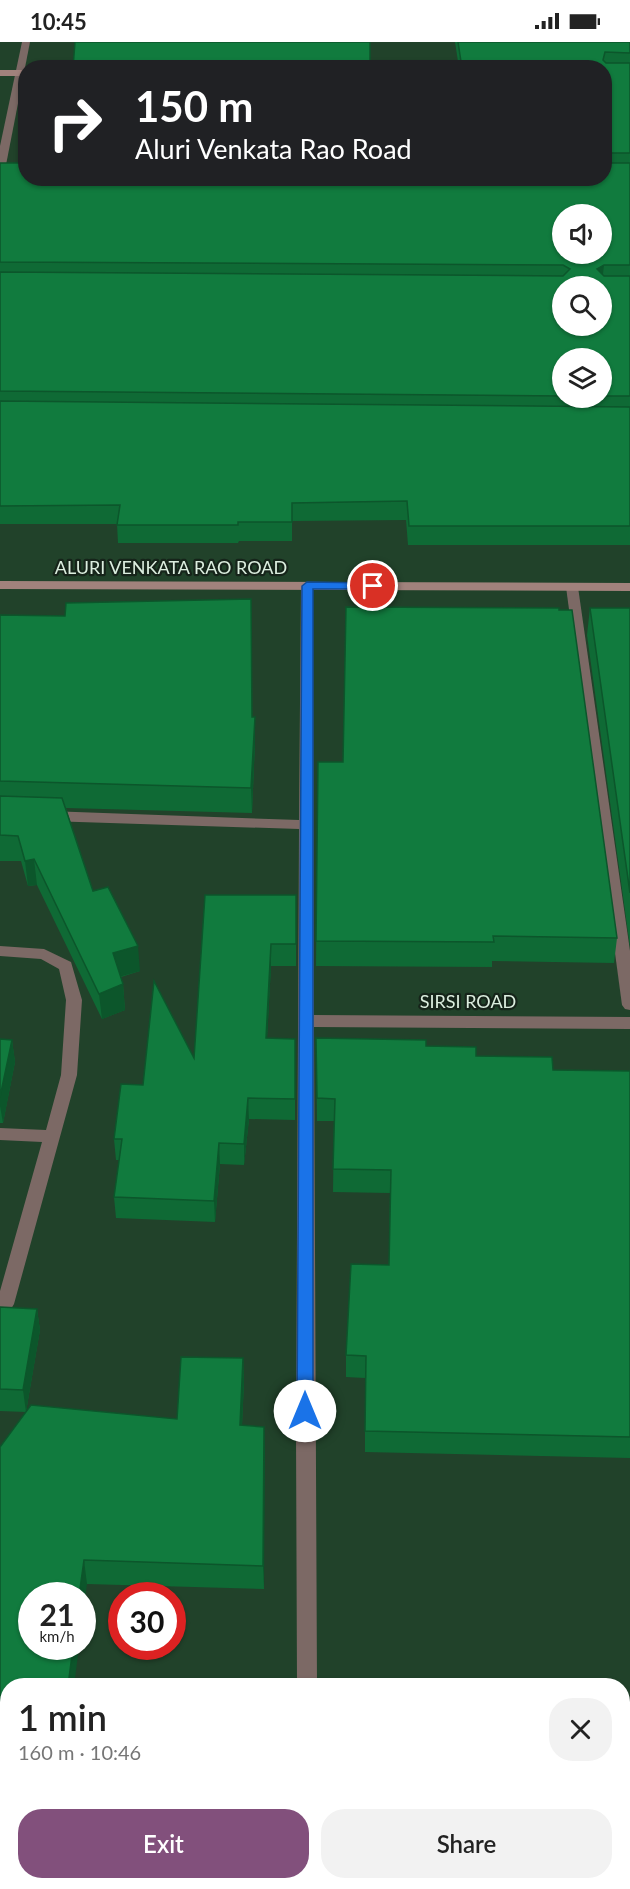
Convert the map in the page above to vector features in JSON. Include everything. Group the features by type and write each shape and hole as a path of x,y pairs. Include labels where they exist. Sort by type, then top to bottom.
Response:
{"main road":[{"path":"0,73 18,73"},
{"name":"ALURI VENKATA RAO ROAD","path":"0,585 630,587"}],"street":[{"path":"24,60 26,42"},
{"path":"3,174 18,98"},
{"path":"307,586 305,1021 307,1678"},
{"path":"572,587 630,1005"},
{"path":"35,815 306,825"},
{"path":"0,951 44,954 66,966 74,1000 69,1074 5,1304"},
{"name":"SIRSI ROAD","path":"305,1021 630,1023"},
{"path":"0,1134 51,1136"}],"building":[{"path":"75,42 370,42 370,60 74,60"},
{"path":"458,42 630,42 630,53 605,52 603,60 461,60"},
{"path":"612,63 630,63 630,153 612,153"},
{"path":"0,163 18,163 18,186 612,186 612,163 630,163 630,265 604,265 597,269 604,276 563,276 570,269 563,265 0,262"},
{"path":"0,272 563,276 552,276 552,336 612,336 612,276 630,276 630,396 612,396 612,348 552,348 552,396 0,391"},
{"path":"0,401 630,407 630,526 409,526 407,501 292,503 292,522 238,522 238,525 117,525 120,505 0,506"},
{"path":"251,599 252,717 255,717 251,788 0,781 0,615 65,616 66,603"},
{"path":"346,607 559,608 559,610 572,610 617,938 493,936 494,942 316,941 318,762 343,762"},
{"path":"590,608 630,608 630,893"},
{"path":"0,796 62,798 93,891 108,887 138,946 113,953 123,984 99,994 34,859 25,861 18,836 0,835"},
{"path":"205,895 296,895 296,944 271,944 266,1038 295,1039 295,1099 248,1098 244,1144 219,1143 214,1201 114,1197 122,1139 114,1139 121,1084 143,1085 154,981 194,1058"},
{"path":"316,1038 426,1040 426,1046 476,1047 476,1056 552,1057 553,1070 630,1071 630,1437 365,1431 366,1356 346,1355 351,1264 389,1265 391,1170 333,1169 335,1099 317,1098"},
{"path":"0,1039 12,1040 0,1097"},
{"path":"0,1307 37,1309 23,1390 0,1389"},
{"path":"181,1357 243,1358 240,1425 264,1427 263,1566 84,1560 81,1582 18,1582 18,1660 71,1660 69,1678 0,1678 0,1447 31,1405 177,1419"}],"route":[{"path":"305,1411 307,586 373,586"}]}
